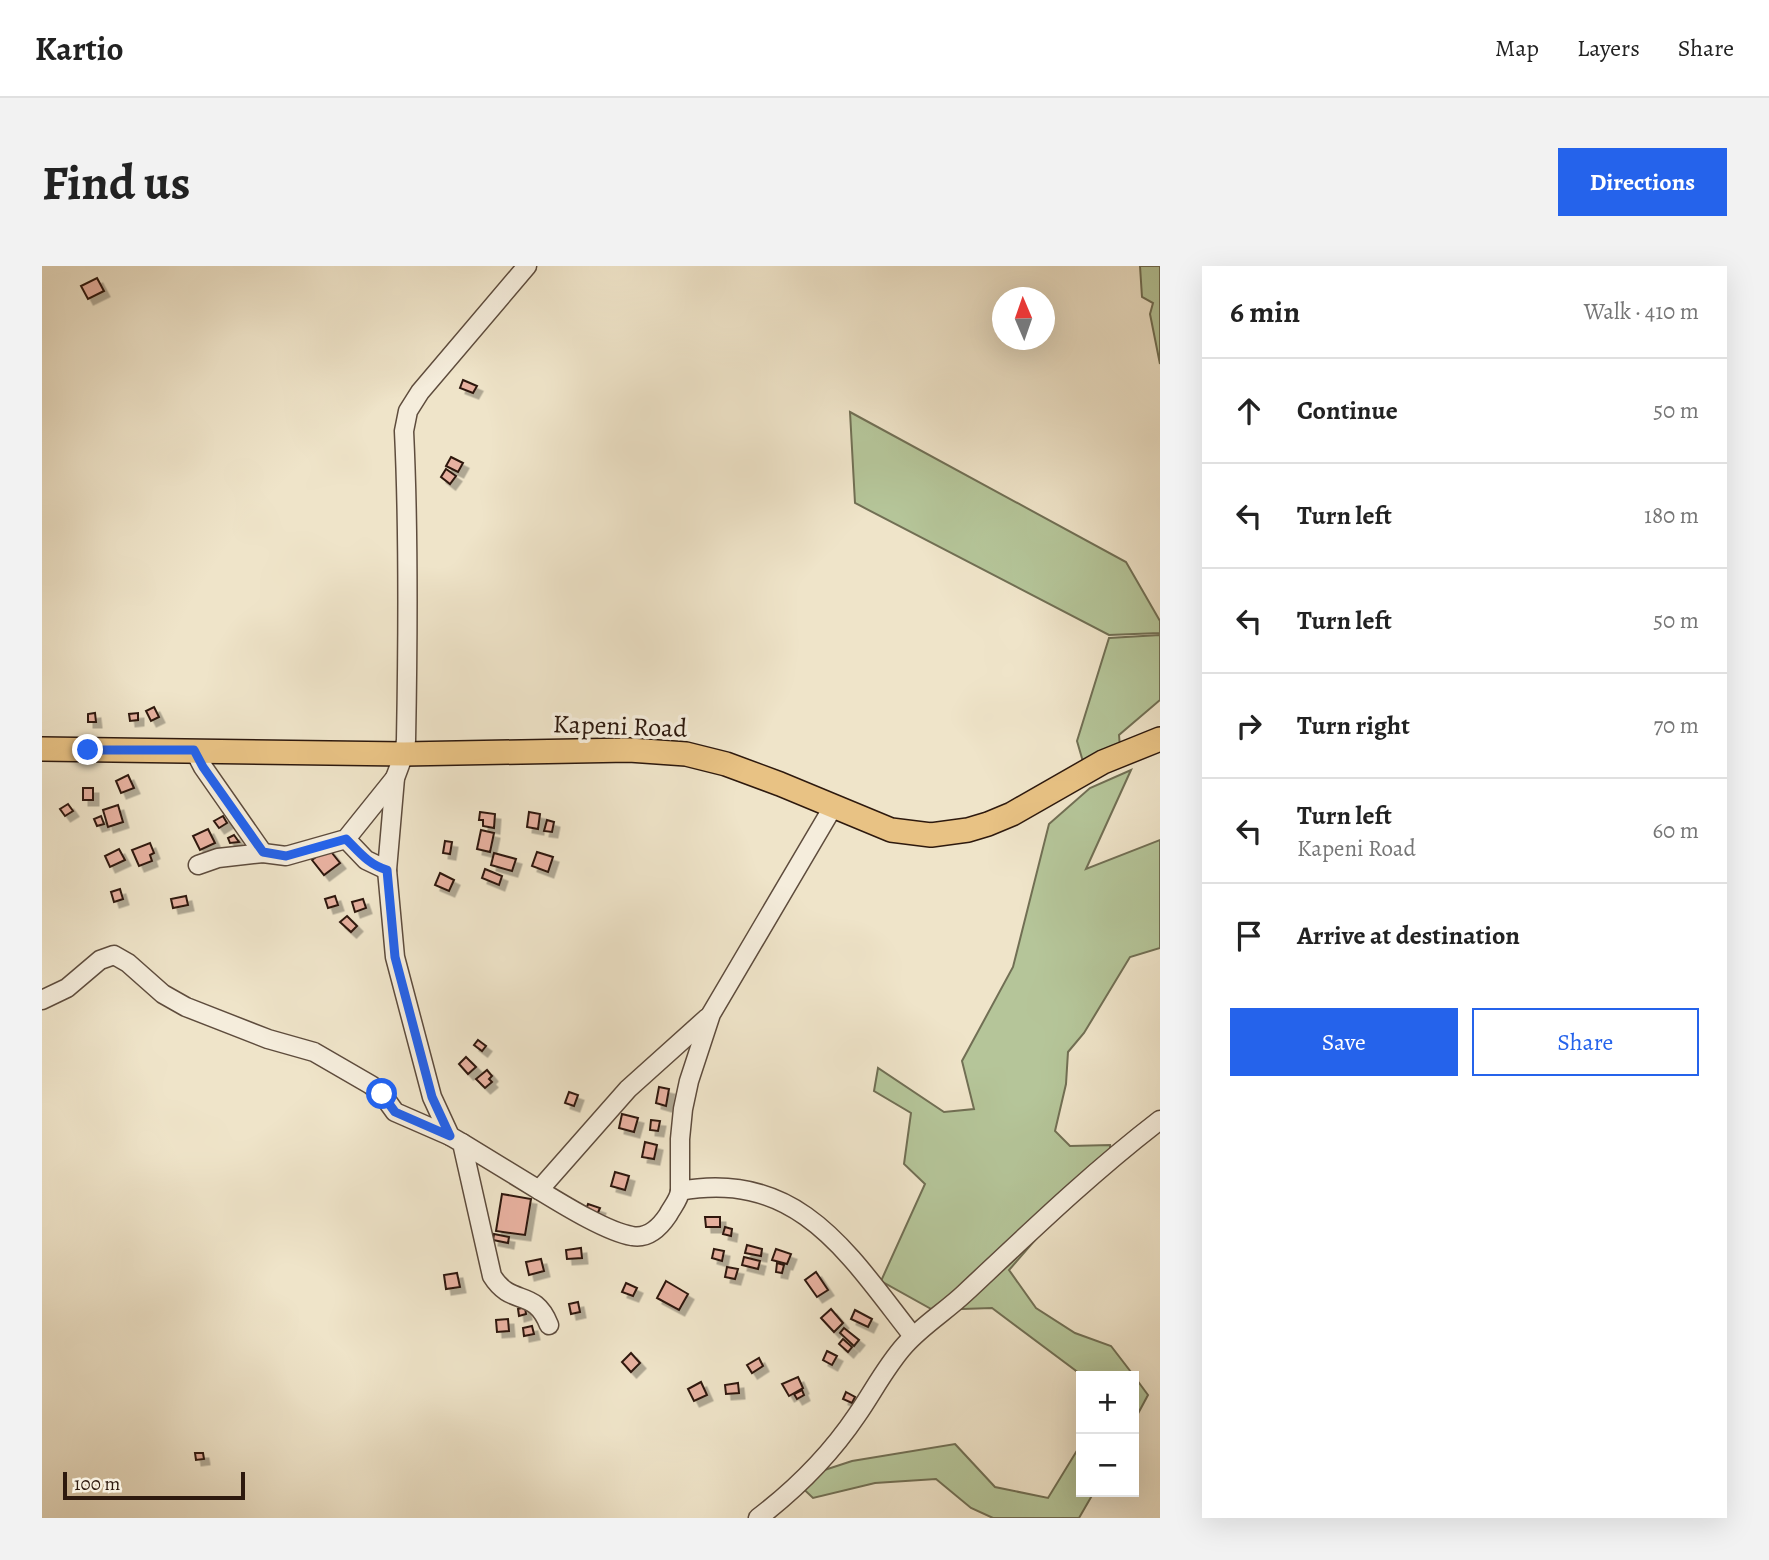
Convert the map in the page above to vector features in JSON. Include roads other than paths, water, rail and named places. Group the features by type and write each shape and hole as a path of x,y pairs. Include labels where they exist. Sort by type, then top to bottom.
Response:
{"main road":[{"name":"Kapeni Road","path":"42,749 404,754 629,750 686,754 726,764 870,822 903,832 931,835 968,830 1012,814 1103,762 1160,739"}],"street":[{"path":"527,266 420,392 406,417 404,431 409,535 409,627 404,754 395,778 387,870 395,957 432,1097 456,1140 492,1276 507,1293 535,1302 549,1325"},
{"path":"194,750 263,852"},
{"path":"198,865 218,858 263,852 286,856 346,839 395,778"},
{"path":"42,1000 67,988 100,960 114,955 128,963 163,994 186,1007 268,1039 314,1052 371,1085 395,1112 456,1140 596,1222 633,1237 659,1228 679,1198 683,1109 689,1081 711,1014 833,807"},
{"path":"346,839 366,860 387,870"},
{"path":"539,1191 628,1089 711,1014"},
{"path":"767,1515 823,1459 855,1418 891,1362 913,1336 961,1297 1115,1154 1160,1120"},
{"path":"680,1191 715,1186 737,1188 780,1201 806,1215 850,1258 913,1336"}]}
